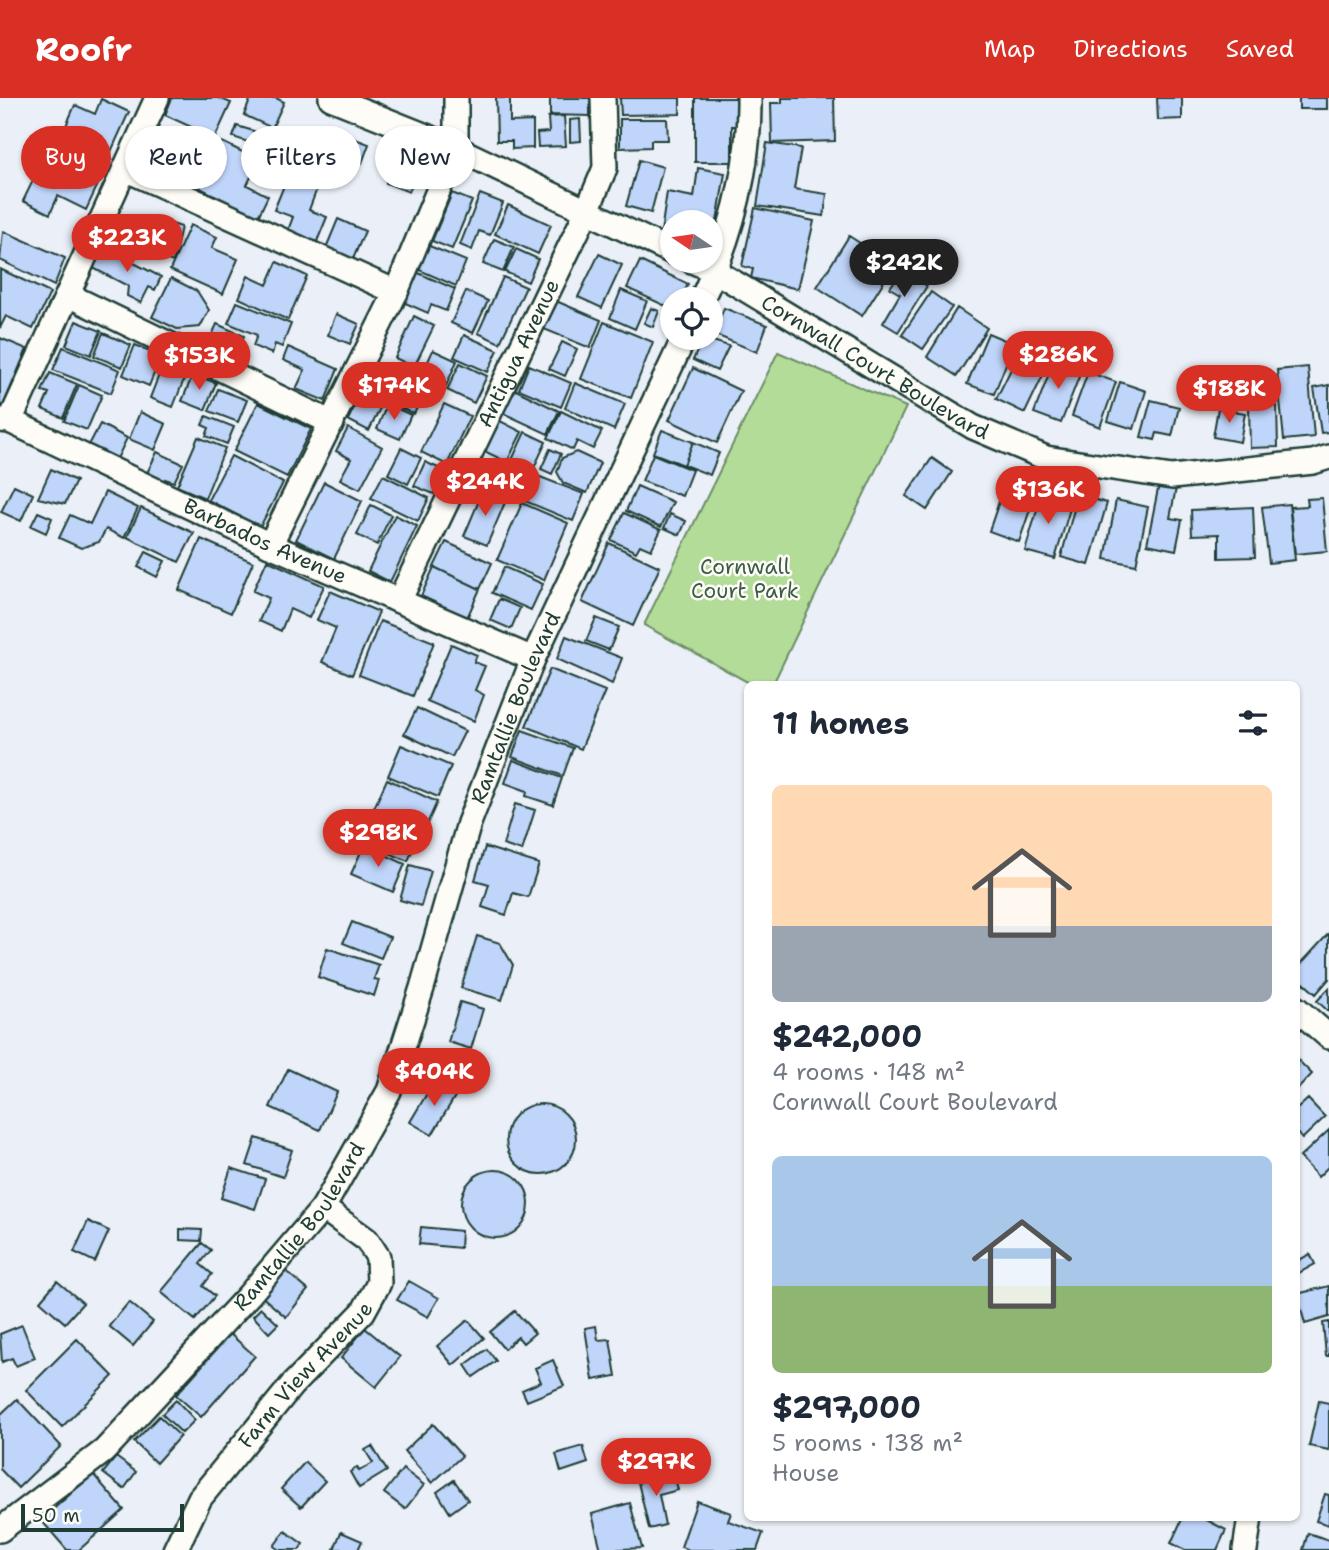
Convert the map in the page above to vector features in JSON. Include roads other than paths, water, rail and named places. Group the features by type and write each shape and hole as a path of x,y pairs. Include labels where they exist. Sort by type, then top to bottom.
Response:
{"street":[{"path":"144,126 157,98"},
{"path":"331,98 401,126"},
{"path":"456,98 456,126"},
{"name":"Antigua Avenue","path":"399,601 586,213 604,168 603,98"},
{"path":"723,249 735,216 750,124 750,98"},
{"path":"475,158 660,247"},
{"path":"5,421 68,295 125,169"},
{"path":"169,189 396,292"},
{"path":"270,545 396,292 439,189"},
{"name":"Cornwall Court Boulevard","path":"718,273 973,427 1046,458 1172,477 1312,462 1329,457"},
{"path":"68,295 332,423"},
{"name":"Ramtallie Boulevard","path":"0,1530 104,1451 249,1295 323,1208 389,1091 469,823 533,659 678,350"},
{"name":"Barbados Avenue","path":"5,421 270,545 533,659"},
{"path":"1300,1012 1329,1037"},
{"name":"Farm View Avenue","path":"175,1550 200,1498 292,1385 363,1312 379,1283 377,1257 367,1240 323,1208"},
{"path":"1245,1550 1249,1521"}],"park label":[{"name":"Cornwall Court Park","path":"745,579"}]}
